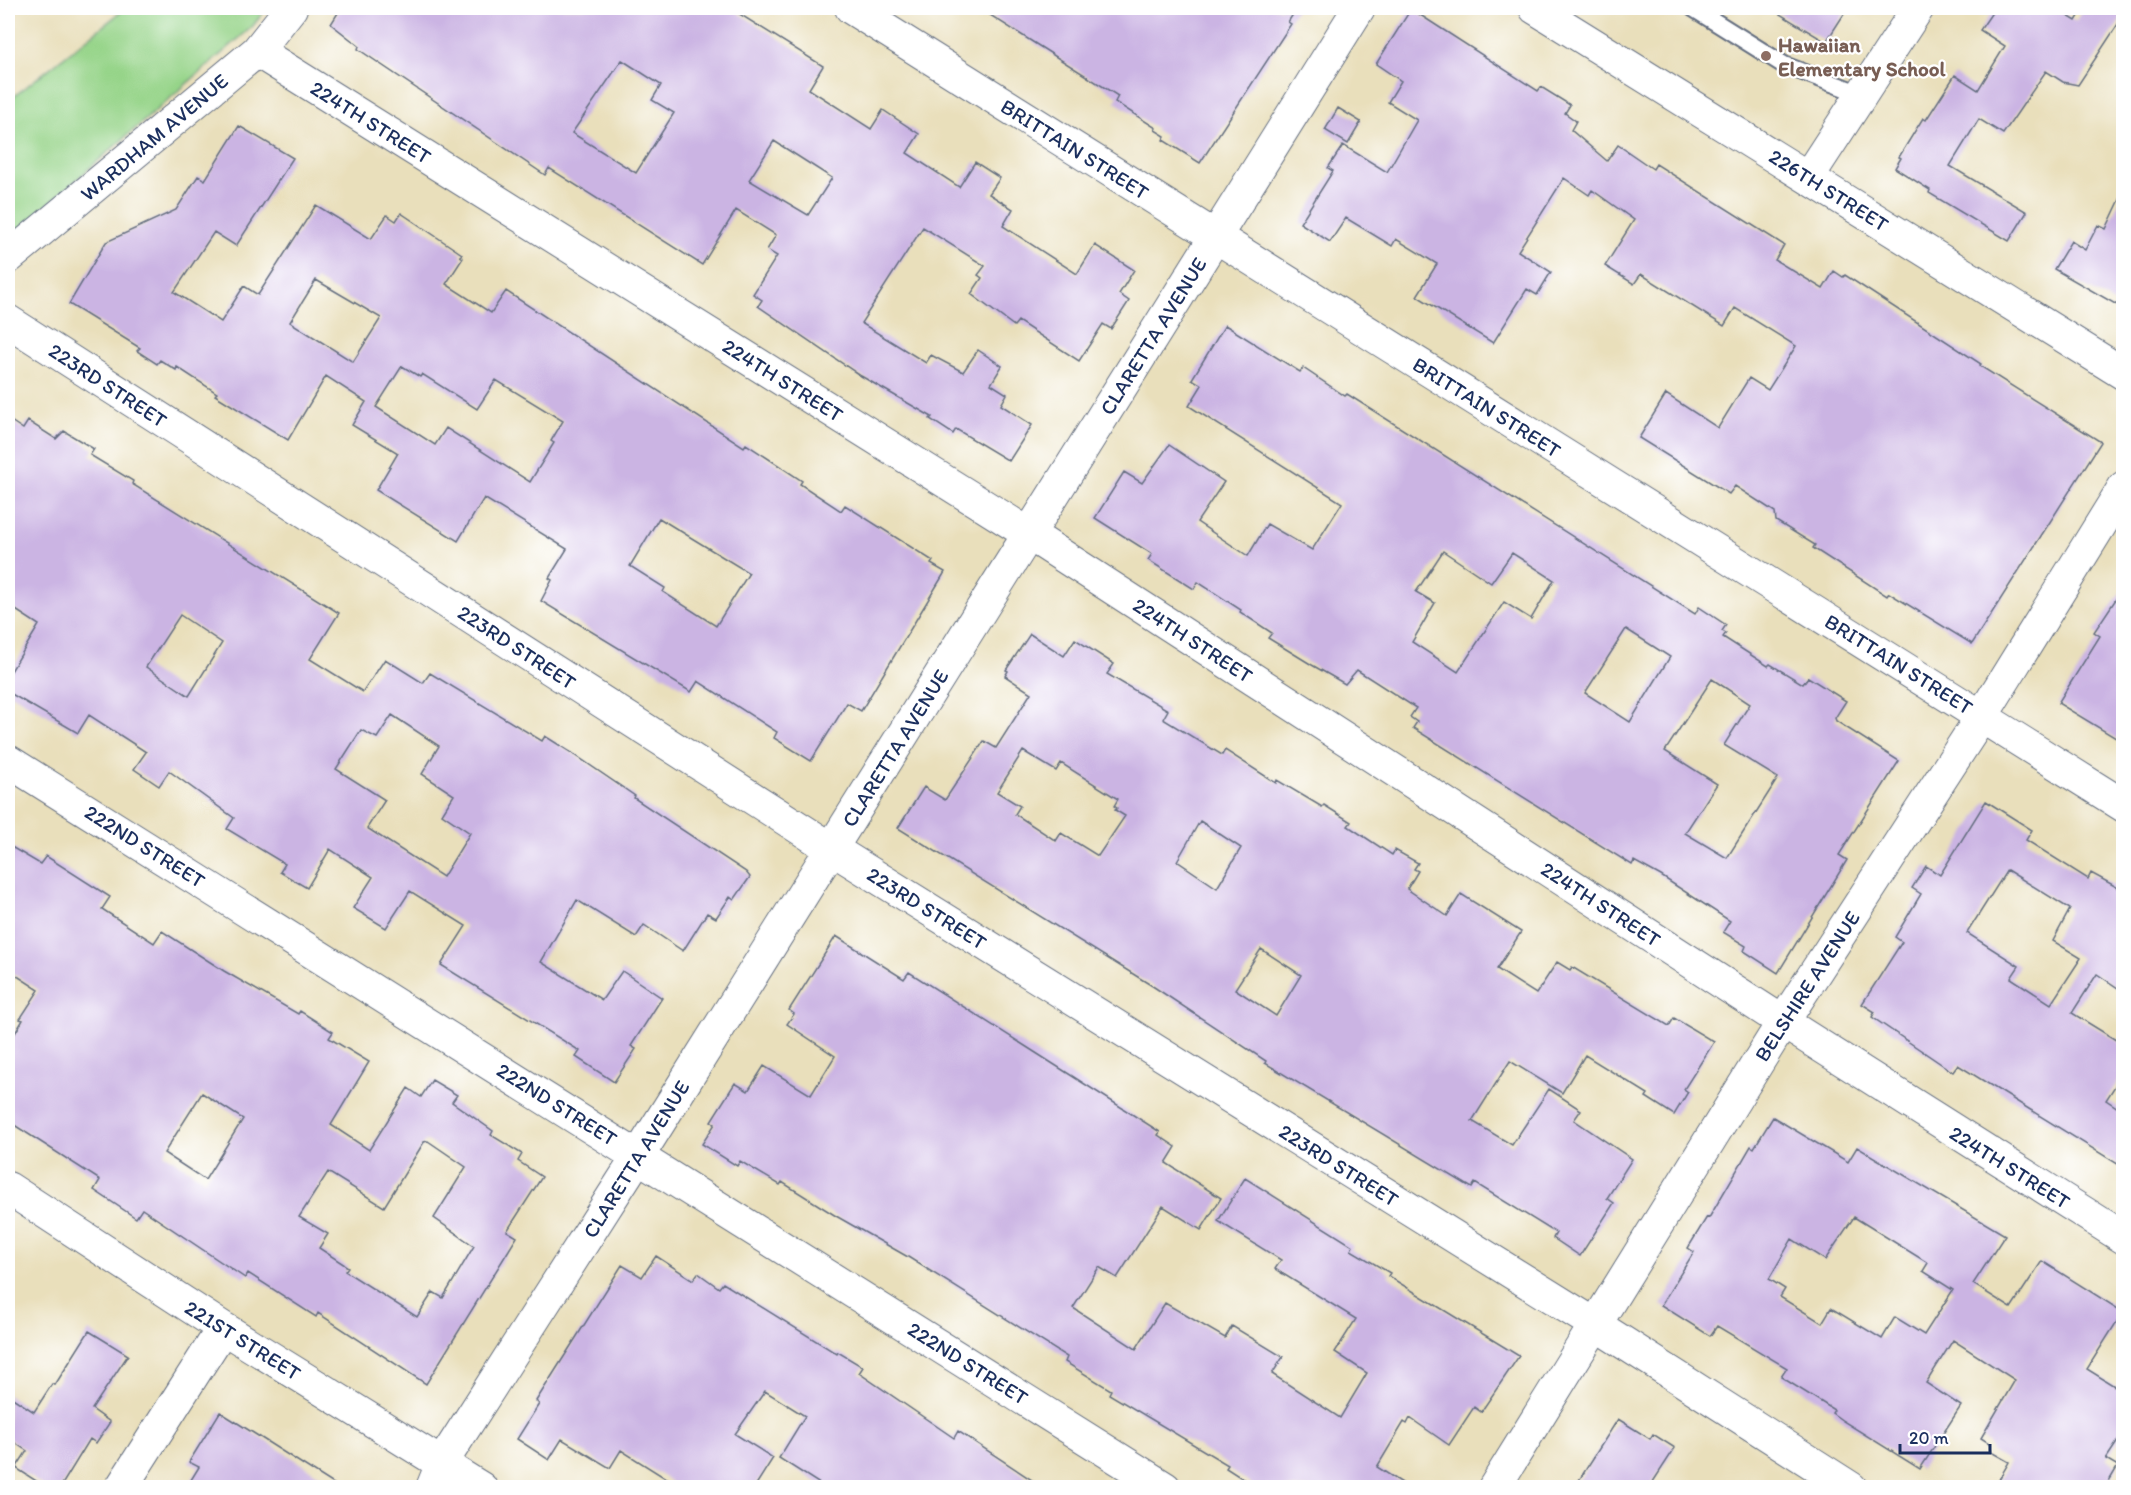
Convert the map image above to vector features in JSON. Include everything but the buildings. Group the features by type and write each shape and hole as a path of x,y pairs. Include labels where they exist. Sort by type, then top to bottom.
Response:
{"street":[{"name":"WARDHAM AVENUE","path":"8,258 257,51 291,8"},
{"name":"BRITTAIN STREET","path":"851,8 2124,806"},
{"name":"CLARETTA AVENUE","path":"437,1475 1359,8"},
{"name":"226TH STREET","path":"1535,8 2124,374"},
{"path":"1808,177 1918,8"},
{"name":"224TH STREET","path":"257,51 1029,534 1783,1022 2124,1238"},
{"name":"223RD STREET","path":"8,321 832,849 1596,1325 1851,1488"},
{"name":"BELSHIRE AVENUE","path":"1494,1488 1783,1022 1982,716 2124,487"},
{"name":"222ND STREET","path":"8,761 639,1155 1166,1488"},
{"name":"221ST STREET","path":"8,1188 223,1329 437,1475 481,1488"},
{"path":"121,1488 223,1329"}],"lane":[{"path":"1693,8 1784,65 1861,94"}],"green space":[{"path":"126,8 267,8 252,27 8,239 8,101"}],"place":[{"name":"Hawaiian Elementary School","path":"1766,56"}]}
